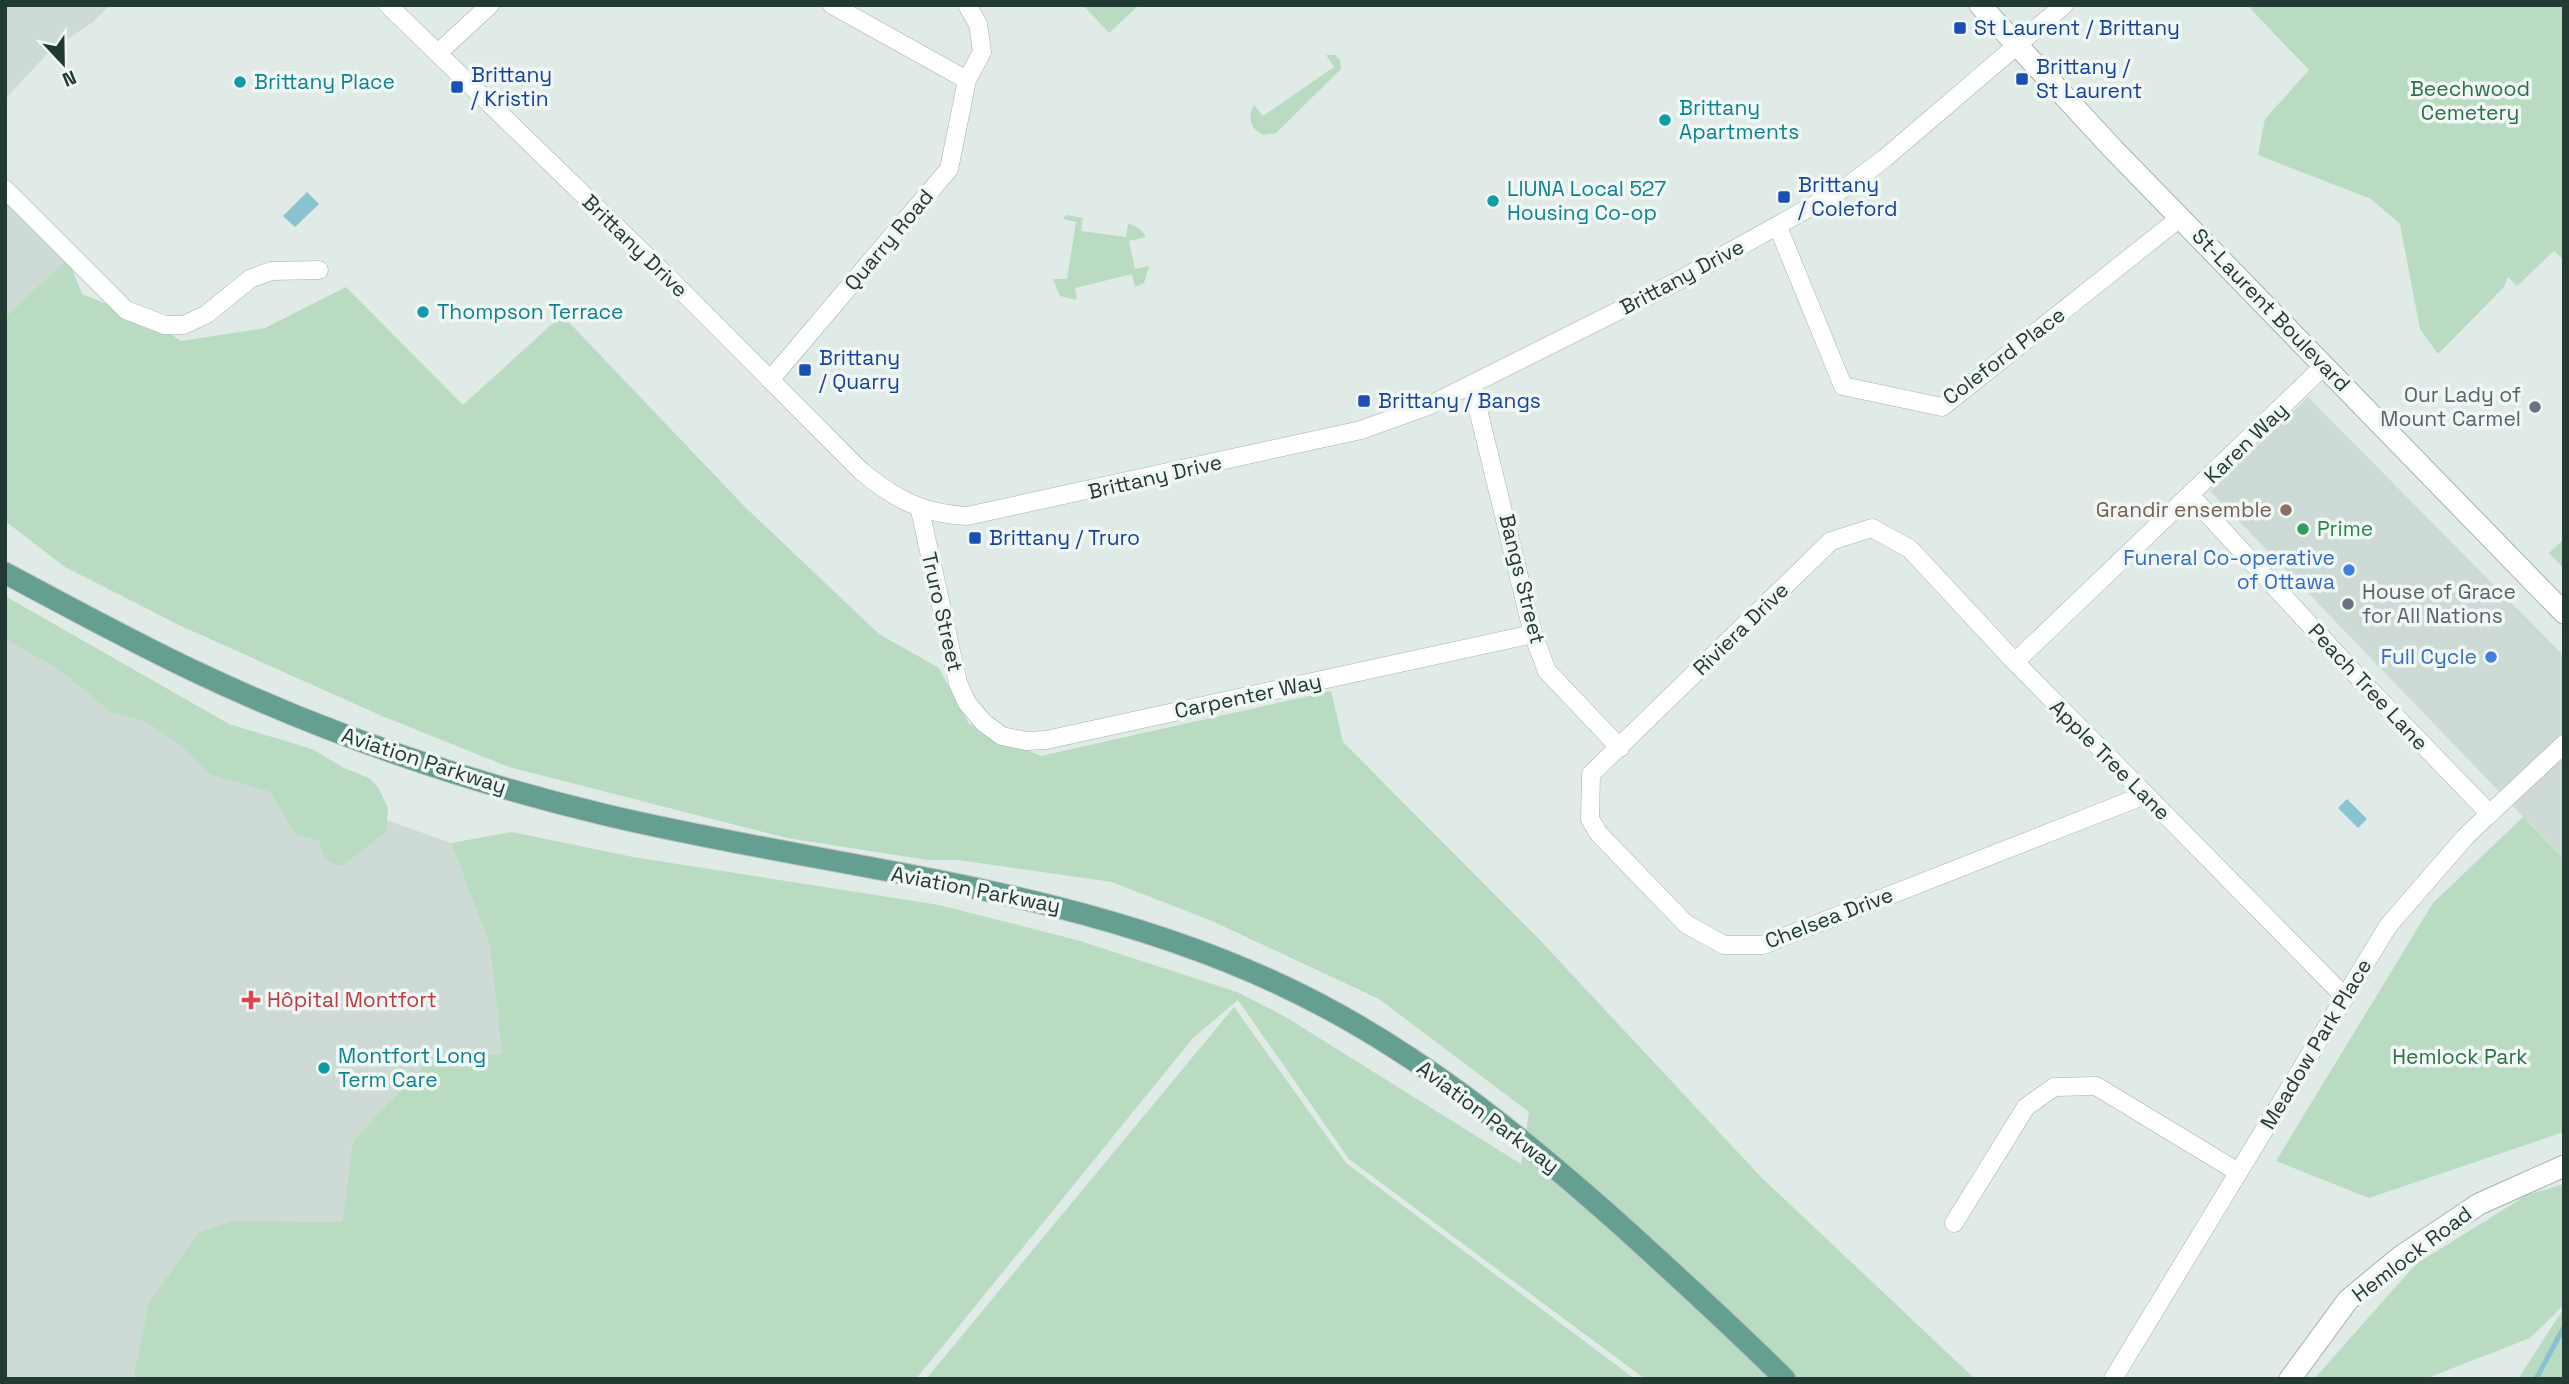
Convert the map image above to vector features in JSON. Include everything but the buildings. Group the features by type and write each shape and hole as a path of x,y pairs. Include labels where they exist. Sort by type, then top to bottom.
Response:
{"main road":[{"name":"St-Laurent Boulevard","path":"1980,5 2015,45 2564,613"},
{"name":"Aviation Parkway","path":"5,561 62,603"},
{"name":"Aviation Parkway","path":"5,573 171,660 259,701 332,731 451,772 649,825 1051,904 1157,934 1273,981 1399,1051 1481,1108 1577,1186 1714,1308 1785,1379"},
{"name":"Hemlock Road","path":"2290,1379 2348,1300 2400,1257 2479,1204 2564,1166"}],"street":[{"name":"Brittany Drive","path":"388,5 861,471 894,498 920,510 967,516 1361,430 1428,406 1778,227 1848,186 1885,158 2064,5"},
{"path":"438,53 490,5"},
{"path":"832,5 967,80"},
{"name":"Quarry Road","path":"770,380 949,169 967,80 982,52 978,24 967,5"},
{"path":"5,189 126,310 165,325 184,325 207,314 250,279 271,271 319,270"},
{"name":"Coleford Place","path":"1778,227 1843,386 1942,407 2181,217"},
{"name":"Karen Way","path":"2015,662 2324,366"},
{"name":"Bangs Street","path":"1472,385 1533,634 1547,671 1620,748"},
{"name":"Peach Tree Lane","path":"2191,496 2369,689 2490,814"},
{"name":"Truro Street","path":"920,510 958,683 972,710"},
{"name":"Apple Tree Lane","path":"1872,528 1910,550 2015,662 2345,998"},
{"name":"Riviera Drive","path":"1620,748 1831,541 1872,528"},
{"name":"Carpenter Way","path":"972,710 1002,736 1026,741 1046,740 1533,634"},
{"name":"Meadow Park Place","path":"2113,1379 2389,926 2466,835 2564,744"},
{"name":"Chelsea Drive","path":"1620,748 1591,774 1590,819 1599,834 1686,924 1724,945 1763,945 2145,795"},
{"path":"1954,1223 2026,1107 2054,1087 2096,1086 2238,1172"}],"shaded area":[{"path":"5,5 110,5 93,22 51,50 5,99"},
{"path":"5,199 68,259 5,317"},
{"path":"2308,397 2564,656 2564,859 2210,491"},
{"name":"Hôpital Montfort","path":"5,627 373,815 451,843 490,946 502,1054 428,1061 353,1141 342,1222 233,1221 148,1305 133,1379 5,1379"}],"green space":[{"path":"1083,5 1139,5 1109,33"},
{"name":"Beechwood Cemetery","path":"2247,5 2564,5 2564,260 2554,251 2517,286 2508,277 2504,287 2438,354 2420,329 2400,224 2371,199 2258,155 2265,119 2309,70"},
{"path":"1326,55 1335,55 1340,60 1341,69 1276,133 1263,135 1255,129 1250,118 1254,105 1263,116 1334,67"},
{"path":"1066,215 1083,218 1081,231 1126,237 1128,224 1141,230 1146,237 1129,241 1135,269 1149,266 1144,283 1135,287 1132,274 1075,288 1077,300 1060,296 1053,279 1067,279 1076,222 1063,219"},
{"path":"68,259 82,294 156,324 181,341 265,328 346,287 463,405 562,315 745,507 879,634 939,668 969,724 1041,756 1331,691 1343,742 1536,936 1760,1176 1975,1379 1645,1379 1349,1159 1238,1000 1193,1038 916,1379 133,1379 148,1305 198,1233 232,1221 342,1222 353,1141 428,1061 502,1054 490,946 451,843 512,832 633,857 939,905 1077,940 1237,992 1284,1016 1521,1164 1529,1112 1379,999 1212,921 1112,882 958,860 928,860 787,838 509,767 382,716 181,626 65,567 5,521 5,317"},
{"path":"2564,539 2564,569 2549,553"},
{"path":"5,596 229,724 312,749 344,768 369,778 378,787 388,808 386,832 342,866 332,863 322,851 320,841 296,835 270,792 210,774 181,746 147,722 111,712 61,671 5,638"},
{"name":"Hemlock Park","path":"2523,817 2564,859 2564,1132 2369,1198 2276,1161 2433,903"},
{"path":"1234,1007 1346,1163 1635,1379 926,1379"},
{"path":"2564,1184 2564,1305 2530,1338 2425,1379 2314,1379 2416,1264 2527,1195"},
{"path":"2564,1308 2564,1379 2518,1379"}],"water":[{"path":"307,192 319,204 295,227 283,216"},
{"path":"2347,799 2367,819 2358,828 2338,808"}],"waterway":[{"path":"2536,1379 2564,1327"}],"place":[{"name":"St Laurent / Brittany","path":"1960,28"},
{"name":"Brittany / St Laurent","path":"2022,79"},
{"name":"Brittany Place","path":"240,82"},
{"name":"Brittany / Kristin","path":"457,87"},
{"name":"Brittany Apartments","path":"1665,120"},
{"name":"Brittany / Coleford","path":"1784,197"},
{"name":"LIUNA Local 527 Housing Co-op","path":"1493,201"},
{"name":"Thompson Terrace","path":"423,312"},
{"name":"Brittany / Quarry","path":"805,370"},
{"name":"Brittany / Bangs","path":"1364,401"},
{"name":"Our Lady of Mount Carmel","path":"2535,407"},
{"name":"Grandir ensemble","path":"2286,510"},
{"name":"Prime","path":"2303,529"},
{"name":"Brittany / Truro","path":"975,538"},
{"name":"Funeral Co-operative of Ottawa","path":"2349,570"},
{"name":"House of Grace for All Nations","path":"2348,604"},
{"name":"Full Cycle","path":"2491,657"},
{"name":"Hôpital Montfort","path":"251,1000"},
{"name":"Montfort Long Term Care","path":"324,1068"}]}
